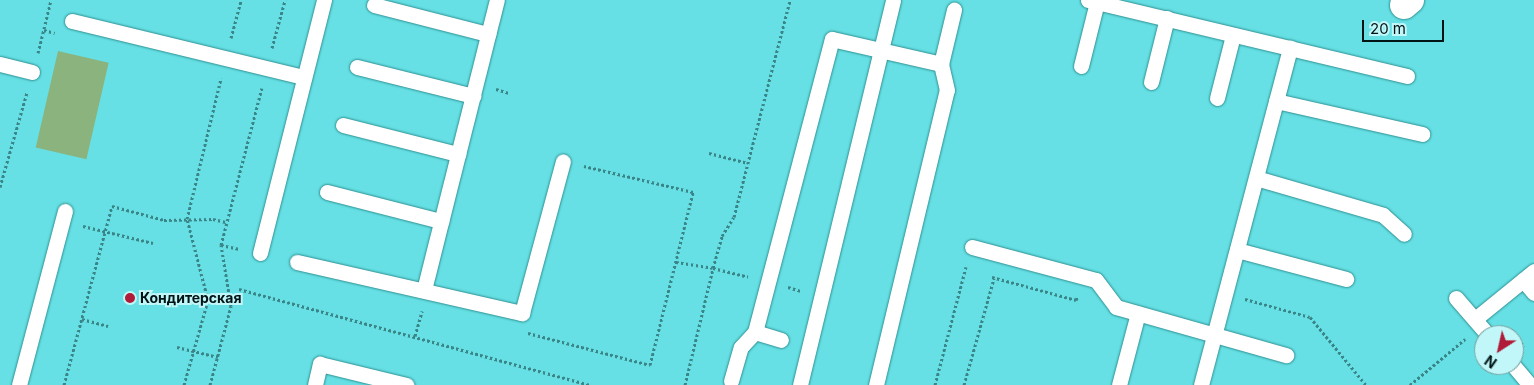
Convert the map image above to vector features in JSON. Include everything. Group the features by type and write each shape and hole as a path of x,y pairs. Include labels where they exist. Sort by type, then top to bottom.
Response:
{"lane":[{"path":"260,253 324,0"},
{"path":"424,290 497,0"},
{"path":"800,385 893,0"},
{"path":"1081,66 1093,1 1408,76"},
{"path":"374,5 488,34"},
{"path":"876,385 947,90 941,64 954,10"},
{"path":"1151,82 1167,18"},
{"path":"72,21 304,78"},
{"path":"1217,98 1233,34"},
{"path":"731,381 741,347 755,332 832,39 941,64"},
{"path":"1201,385 1290,48"},
{"path":"0,64 32,72"},
{"path":"357,67 473,96"},
{"path":"1276,101 1422,134"},
{"path":"343,125 458,154"},
{"path":"297,262 522,312 563,161"},
{"path":"1256,178 1383,215 1404,234"},
{"path":"327,192 441,221"},
{"path":"19,385 63,216"},
{"path":"972,247 1096,280 1116,307 1286,355"},
{"path":"1237,250 1346,279"},
{"path":"1483,325 1528,276 1534,293"},
{"path":"1456,298 1479,325"},
{"path":"1119,385 1138,314"},
{"path":"755,332 781,340"},
{"path":"315,385 320,364 406,385"},
{"path":"1522,375 1530,385"}],"path":[{"path":"184,385 208,300 187,219 241,0"},
{"path":"210,385 231,306 221,244 285,0"},
{"path":"685,385 722,236 734,217 790,0"},
{"path":"490,87 509,93"},
{"path":"709,153 748,163"},
{"path":"518,331 650,366 693,192 563,161"},
{"path":"64,385 112,206 164,220 212,219 226,222"},
{"path":"63,216 105,231 153,243"},
{"path":"935,385 972,247"},
{"path":"964,385 994,278"},
{"path":"239,289 590,385"},
{"path":"1225,294 1310,317 1366,385"},
{"path":"82,319 108,326"},
{"path":"1410,385 1474,333"},
{"path":"177,347 218,357"}],"green space":[{"path":"58,51 109,63 86,159 36,147"}],"place":[{"name":"Кондитерская","path":"130,298"}]}
